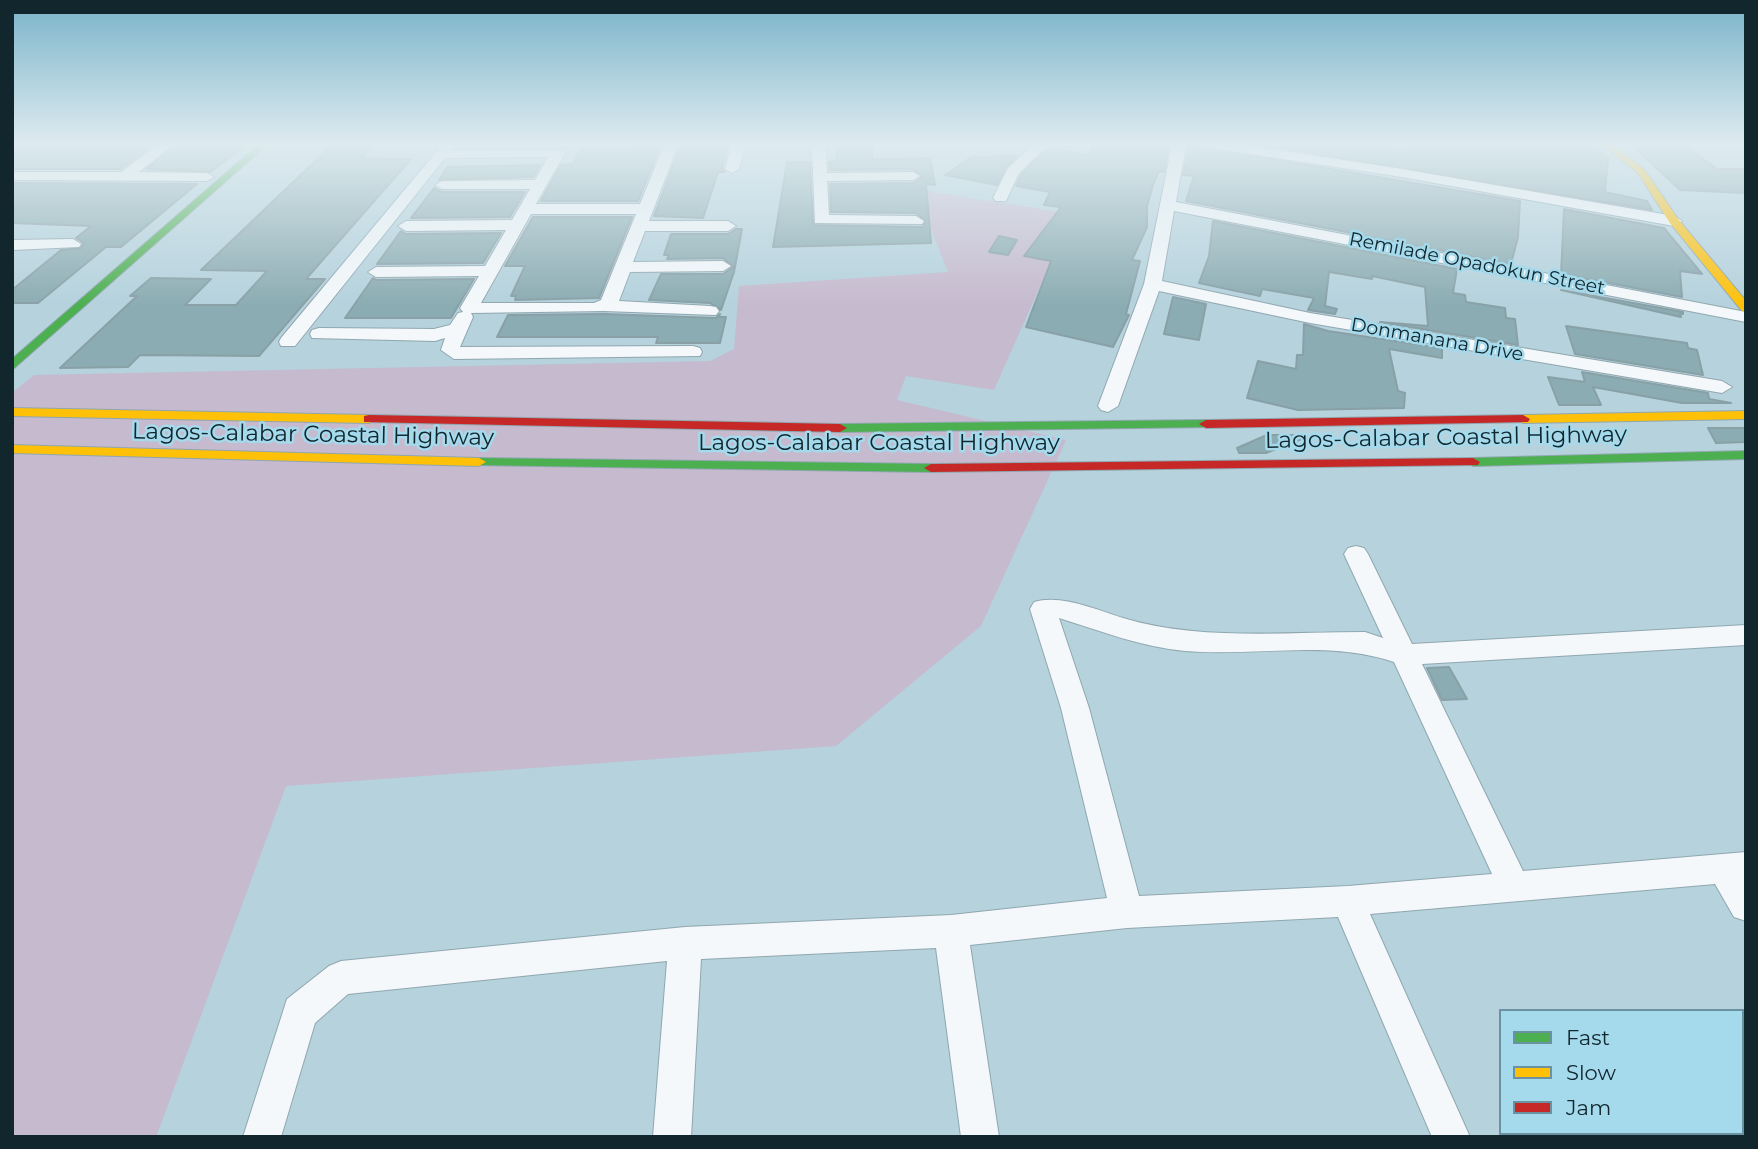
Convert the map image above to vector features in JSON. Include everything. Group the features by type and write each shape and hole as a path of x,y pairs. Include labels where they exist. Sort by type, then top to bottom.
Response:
{"main road":[{"path":"12,366 202,199"},
{"path":"1659,199 1674,221 1746,309"},
{"name":"Lagos-Calabar Coastal Highway","path":"12,411 878,429 1746,415"},
{"name":"Lagos-Calabar Coastal Highway","path":"12,449 261,458 877,468 1496,461 1746,455"}],"street":[{"path":"288,342 405,199"},
{"path":"534,199 457,329 450,350 454,353 693,352"},
{"path":"605,306 612,300 652,199"},
{"path":"820,199 821,220 916,221"},
{"path":"1108,406 1153,284 1168,199"},
{"path":"1547,199 1674,221"},
{"name":"Remilade Opadokun Street","path":"1167,205 1746,317"},
{"path":"528,209 648,209"},
{"path":"406,226 519,225"},
{"path":"641,226 728,226"},
{"path":"12,260 32,244"},
{"path":"12,245 73,244"},
{"path":"625,267 723,267"},
{"path":"376,272 491,271"},
{"name":"Donmanana Drive","path":"1153,284 1336,323 1722,387"},
{"path":"469,308 605,306 709,311"},
{"path":"318,334 435,335 457,329"},
{"path":"1356,554 1514,886"},
{"path":"1127,912 1075,708 1042,610 1059,610 1136,632 1184,641 1365,642 1404,656 1746,635"},
{"path":"262,1137 300,1012 341,978 685,943 951,931 1127,912 1348,901 1734,867 1746,906"},
{"path":"1348,901 1451,1137"},
{"path":"951,931 980,1137"},
{"path":"672,1137 685,943"}],"shaded area":[{"path":"919,199 975,199 1072,214 994,390 906,376 897,400 1066,440 981,626 836,746 286,786 156,1137 12,1137 12,393 34,375 710,361 734,349 739,286 948,272"}],"building":[{"path":"12,199 179,199 121,247 106,247 38,303 12,303 12,290 61,250 81,248 84,243 76,238 91,226 12,223"},
{"path":"276,199 376,199 306,279 325,279 259,356 140,355 128,367 60,368 137,296 130,296 151,278 211,279 185,305 236,305 267,271 201,270"},
{"path":"426,199 521,199 510,217 411,218"},
{"path":"542,199 639,199 638,201 541,201"},
{"path":"661,199 709,199 703,218 654,216"},
{"path":"781,199 812,199 813,225 922,227 926,222 916,213 831,212 831,199 927,199 931,243 773,247"},
{"path":"1047,199 1149,199 1147,227 1132,260 1140,261 1126,314 1129,315 1113,347 1026,327 1051,261 1024,256 1061,207 1044,205"},
{"path":"1187,199 1506,199 1520,201 1518,237 1511,264 1186,201"},
{"path":"1583,199 1636,199 1647,201 1652,210"},
{"path":"1564,209 1664,228 1702,274 1680,271 1682,297 1561,274"},
{"path":"533,217 632,217 599,298 515,300 516,296 511,296 525,266 505,266"},
{"path":"1213,221 1457,269 1453,293 1465,295 1466,302 1505,308 1506,318 1515,319 1518,345 1380,322 1428,326 1425,287 1372,276 1372,279 1329,272 1325,306 1337,309 1335,314 1308,310 1314,298 1262,289 1260,296 1199,283 1209,256"},
{"path":"742,229 734,272 721,310 710,303 649,300 661,274 723,274 733,267 723,258 667,259 669,255 664,255 671,234 728,234"},
{"path":"401,231 406,234 501,233 483,263 377,264"},
{"path":"999,236 1017,240 1008,255 989,252"},
{"path":"373,278 474,279 451,318 345,318"},
{"path":"1561,290 1683,312 1683,314 1680,313 1681,317"},
{"path":"1173,297 1206,304 1199,340 1164,334"},
{"path":"604,314 716,318 720,314 719,317 726,317 720,343 656,343 658,337 497,337 508,315"},
{"path":"1304,324 1328,331 1442,348 1442,358 1389,349 1398,391 1405,393 1404,408 1298,410 1247,398 1258,361 1296,369 1297,355 1303,355"},
{"path":"1566,326 1687,343 1688,348 1697,350 1703,375 1575,354"},
{"path":"1582,372 1708,393 1709,399 1731,403 1682,403 1593,387 1601,405 1559,405 1548,377 1585,382"},
{"path":"1708,428 1746,428 1746,442 1716,443"},
{"path":"1267,435 1299,435 1304,438 1266,453 1239,453 1237,448"},
{"path":"1449,667 1467,699 1442,700 1427,668"}],"traffic: fast":[{"path":"12,366 202,199"},
{"path":"840,428 1206,424"},
{"path":"1473,462 1746,455"},
{"path":"479,462 931,468"}],"traffic: slow":[{"path":"1659,199 1674,221 1746,309"},
{"path":"12,412 369,419"},
{"path":"1523,419 1746,415"},
{"path":"12,449 479,462"}],"traffic: jam":[{"path":"369,419 840,428"},
{"path":"1206,424 1523,419"},
{"path":"931,468 1473,462"}]}
